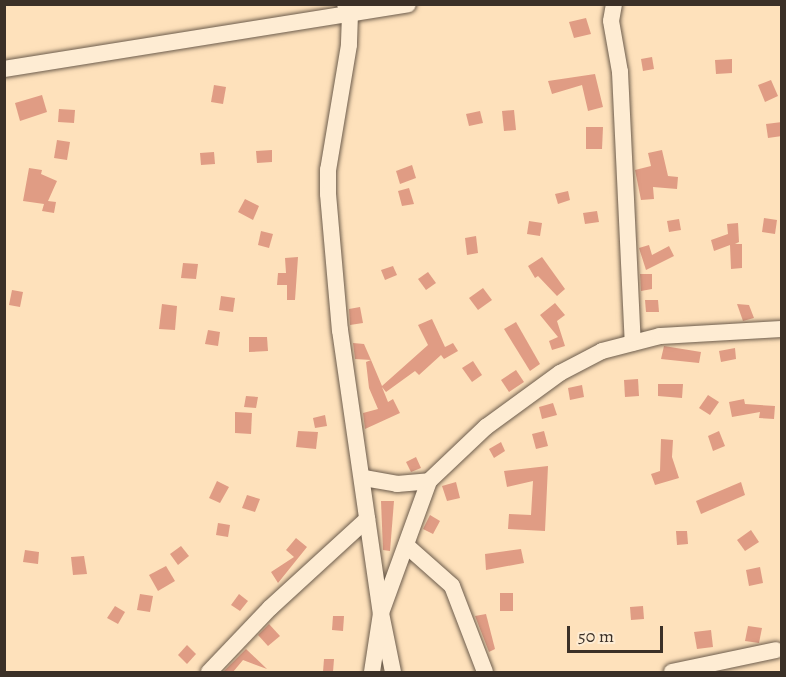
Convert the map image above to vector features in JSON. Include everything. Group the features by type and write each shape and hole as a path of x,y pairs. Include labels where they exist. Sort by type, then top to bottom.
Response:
{"street":[{"path":"4,69 347,9 408,4"},
{"path":"614,4 611,21 620,72 633,343"},
{"path":"347,9 328,194 340,330 364,478 367,519 381,613 393,672"},
{"path":"372,672 381,613 429,481 525,396 602,351 660,336 782,329"},
{"path":"364,478 396,484 429,481"},
{"path":"209,672 270,608 367,519"},
{"path":"407,546 452,586 484,672"},
{"path":"672,672 776,650"}],"building":[{"path":"586,18 591,34 574,38 569,22"},
{"path":"652,57 654,69 643,71 641,59"},
{"path":"732,59 732,73 716,74 715,60"},
{"path":"595,74 603,107 588,111 582,85 552,94 548,81"},
{"path":"771,80 778,96 765,102 758,85"},
{"path":"214,85 226,87 223,104 211,102"},
{"path":"42,95 47,112 20,121 15,103"},
{"path":"59,109 75,110 74,123 58,122"},
{"path":"514,110 516,130 504,131 502,111"},
{"path":"480,111 483,123 469,126 466,114"},
{"path":"782,122 782,136 768,138 766,124"},
{"path":"586,127 603,127 602,149 586,149"},
{"path":"57,140 70,142 67,160 54,158"},
{"path":"272,150 272,162 257,163 256,151"},
{"path":"662,150 668,176 678,177 677,189 653,187 654,199 641,200 635,170 651,166 648,153"},
{"path":"214,152 215,164 201,165 200,153"},
{"path":"412,165 416,178 400,184 396,171"},
{"path":"29,168 42,170 41,174 57,181 48,201 56,202 54,213 42,211 44,204 23,201"},
{"path":"409,188 414,204 402,206 398,191"},
{"path":"568,191 570,200 558,204 555,194"},
{"path":"245,199 259,206 253,220 238,212"},
{"path":"597,211 599,222 585,224 583,213"},
{"path":"764,218 777,220 775,234 762,232"},
{"path":"679,219 681,230 669,232 667,221"},
{"path":"529,221 542,223 540,236 527,234"},
{"path":"738,223 739,242 735,244 742,244 742,268 731,269 730,245 714,251 711,240 728,234 727,224"},
{"path":"261,231 273,234 269,248 258,245"},
{"path":"476,236 478,253 467,255 465,238"},
{"path":"649,245 652,255 669,246 674,256 646,270 639,248"},
{"path":"298,257 295,300 287,300 287,285 277,285 278,273 286,273 285,258"},
{"path":"542,257 565,289 557,296 538,276 535,278 528,266"},
{"path":"183,263 198,264 196,279 181,278"},
{"path":"393,266 397,275 385,280 381,270"},
{"path":"428,272 436,283 426,290 418,279"},
{"path":"640,274 652,274 652,289 641,291"},
{"path":"483,288 492,300 478,310 469,298"},
{"path":"12,290 23,292 20,307 9,305"},
{"path":"221,296 235,298 233,312 219,310"},
{"path":"645,300 658,300 659,312 646,312"},
{"path":"555,303 565,315 557,321 565,346 552,350 549,341 558,337 540,315"},
{"path":"162,304 177,306 175,330 159,329"},
{"path":"737,304 749,305 754,318 743,321"},
{"path":"360,307 363,323 350,325 349,309"},
{"path":"432,319 445,347 453,343 458,351 444,359 441,355 419,375 415,371 386,392 382,387 388,402 393,399 400,413 365,429 363,413 378,409 369,388 366,362 371,360 382,386 428,345 418,325"},
{"path":"516,322 540,364 530,371 504,329"},
{"path":"208,330 220,332 218,346 205,344"},
{"path":"249,337 267,337 268,351 249,352"},
{"path":"353,343 364,344 371,360 355,359"},
{"path":"664,346 701,352 699,363 661,359"},
{"path":"735,348 736,359 721,362 719,351"},
{"path":"473,361 482,375 472,382 462,368"},
{"path":"516,370 524,382 509,392 501,380"},
{"path":"638,379 639,396 625,397 624,380"},
{"path":"658,384 683,384 682,398 658,396"},
{"path":"582,385 584,397 570,400 568,388"},
{"path":"708,395 719,402 710,415 699,408"},
{"path":"246,396 258,397 256,408 244,407"},
{"path":"744,399 745,404 775,406 774,419 759,418 760,412 732,417 729,402"},
{"path":"553,403 557,415 542,419 539,407"},
{"path":"235,412 252,413 251,434 235,433"},
{"path":"325,415 327,426 315,428 313,418"},
{"path":"298,431 318,432 316,449 296,447"},
{"path":"544,431 548,446 536,449 532,434"},
{"path":"719,431 725,446 713,451 708,436"},
{"path":"661,439 673,440 672,457 679,478 655,485 651,474 660,471"},
{"path":"501,442 505,451 494,458 489,449"},
{"path":"416,457 421,468 411,472 406,462"},
{"path":"548,466 545,531 508,529 509,514 531,515 533,481 507,487 504,471"},
{"path":"217,481 229,487 220,503 209,498"},
{"path":"456,482 460,498 447,501 442,486"},
{"path":"741,482 745,495 701,514 696,501"},
{"path":"247,495 260,499 255,512 242,508"},
{"path":"381,501 394,501 390,551 383,550"},
{"path":"430,515 440,521 433,534 423,529"},
{"path":"218,523 230,525 228,537 216,535"},
{"path":"751,530 759,542 745,551 737,540"},
{"path":"676,531 687,531 688,544 677,545"},
{"path":"296,538 307,547 278,583 271,572 294,557 286,550"},
{"path":"181,546 189,556 178,565 170,554"},
{"path":"521,549 524,563 486,570 485,554"},
{"path":"25,550 39,552 38,564 23,562"},
{"path":"84,556 87,574 73,575 71,557"},
{"path":"166,566 175,581 158,591 149,575"},
{"path":"760,567 763,583 749,586 746,570"},
{"path":"500,593 513,593 513,611 500,611"},
{"path":"140,594 153,596 150,612 137,610"},
{"path":"239,594 248,601 240,611 231,605"},
{"path":"115,606 125,612 118,624 107,618"},
{"path":"643,606 644,619 631,620 630,607"},
{"path":"486,614 495,649 489,652 475,616"},
{"path":"333,616 344,616 343,631 332,630"},
{"path":"269,624 280,636 268,646 258,635"},
{"path":"748,626 762,628 759,643 745,641"},
{"path":"711,630 713,647 697,649 694,632"},
{"path":"187,645 196,654 187,664 178,655"},
{"path":"246,649 267,669 243,660 233,672 223,672"},
{"path":"324,659 334,659 333,672 323,672"}]}
